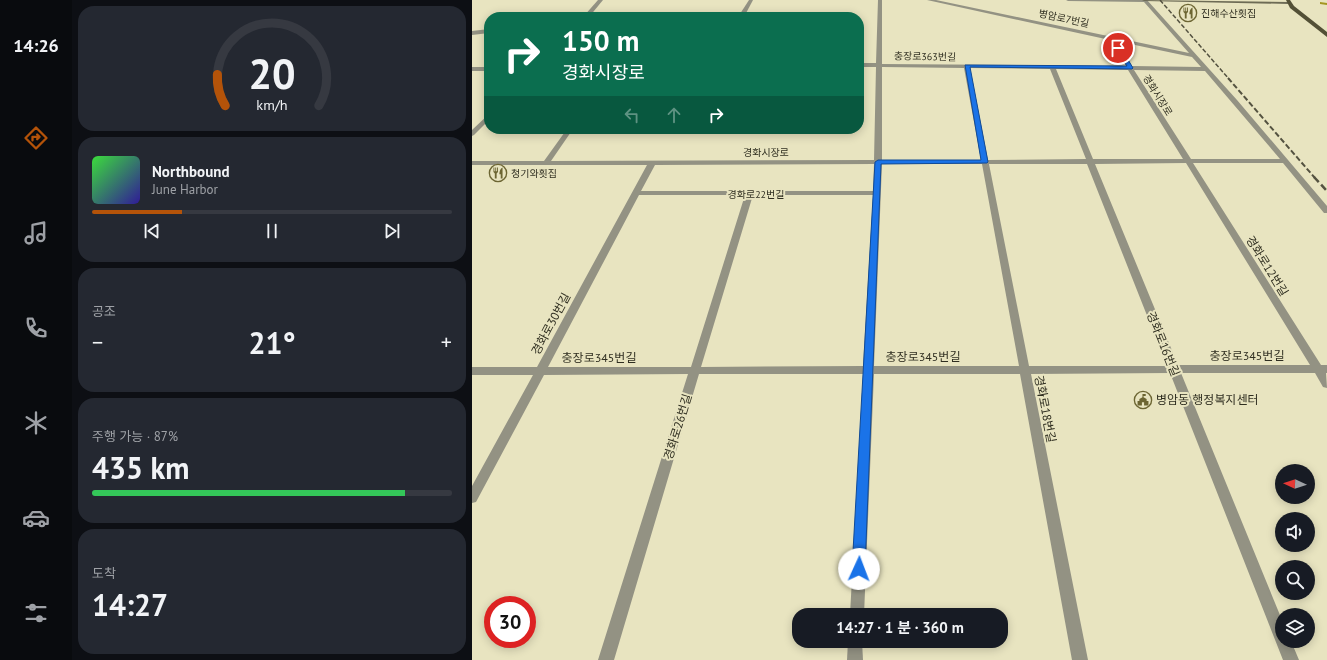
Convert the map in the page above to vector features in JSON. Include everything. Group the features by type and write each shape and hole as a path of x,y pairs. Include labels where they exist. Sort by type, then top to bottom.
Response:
{"main road":[{"path":"1288,1 1300,14 1327,35"}],"street":[{"path":"590,12 601,0"},
{"path":"744,12 751,0"},
{"path":"857,608 877,193 880,0"},
{"name":"병암로7번길","path":"929,0 1195,56"},
{"path":"1068,0 1288,1"},
{"path":"1145,1 1195,56 1327,211"},
{"path":"472,33 484,32"},
{"name":"경화시장로","path":"1112,39 1188,161"},
{"name":"충장로363번길","path":"864,65 1206,69"},
{"path":"967,66 985,162"},
{"path":"1052,67 1089,162"},
{"path":"472,69 484,68"},
{"path":"472,134 484,121"},
{"path":"546,163 566,134"},
{"name":"경화로12번길","path":"1188,161 1322,369 1327,384"},
{"name":"경화시장로","path":"472,163 1285,161"},
{"name":"경화로18번길","path":"985,162 1080,660"},
{"name":"경화로16번길","path":"1089,162 1275,621"},
{"name":"경화로30번길","path":"472,498 652,163"},
{"name":"경화로22번길","path":"636,193 877,193"},
{"name":"경화로26번길","path":"606,660 749,194"},
{"name":"충장로345번길","path":"472,371 1322,369"},
{"path":"854,660 855,648"},
{"path":"1286,648 1291,660"}],"waterway":[{"path":"1321,3 1327,4"}],"railway":[{"path":"1160,0 1229,79"},
{"path":"1228,78 1315,178"},
{"path":"1314,177 1327,191"}],"place":[{"name":"진해수산횟집","path":"1188,13"},
{"name":"청기와횟집","path":"498,173"},
{"name":"병암동 행정복지센터","path":"1143,400"}],"route":[{"path":"859,569 878,162 985,162 967,66 1130,68 1118,48"}]}
